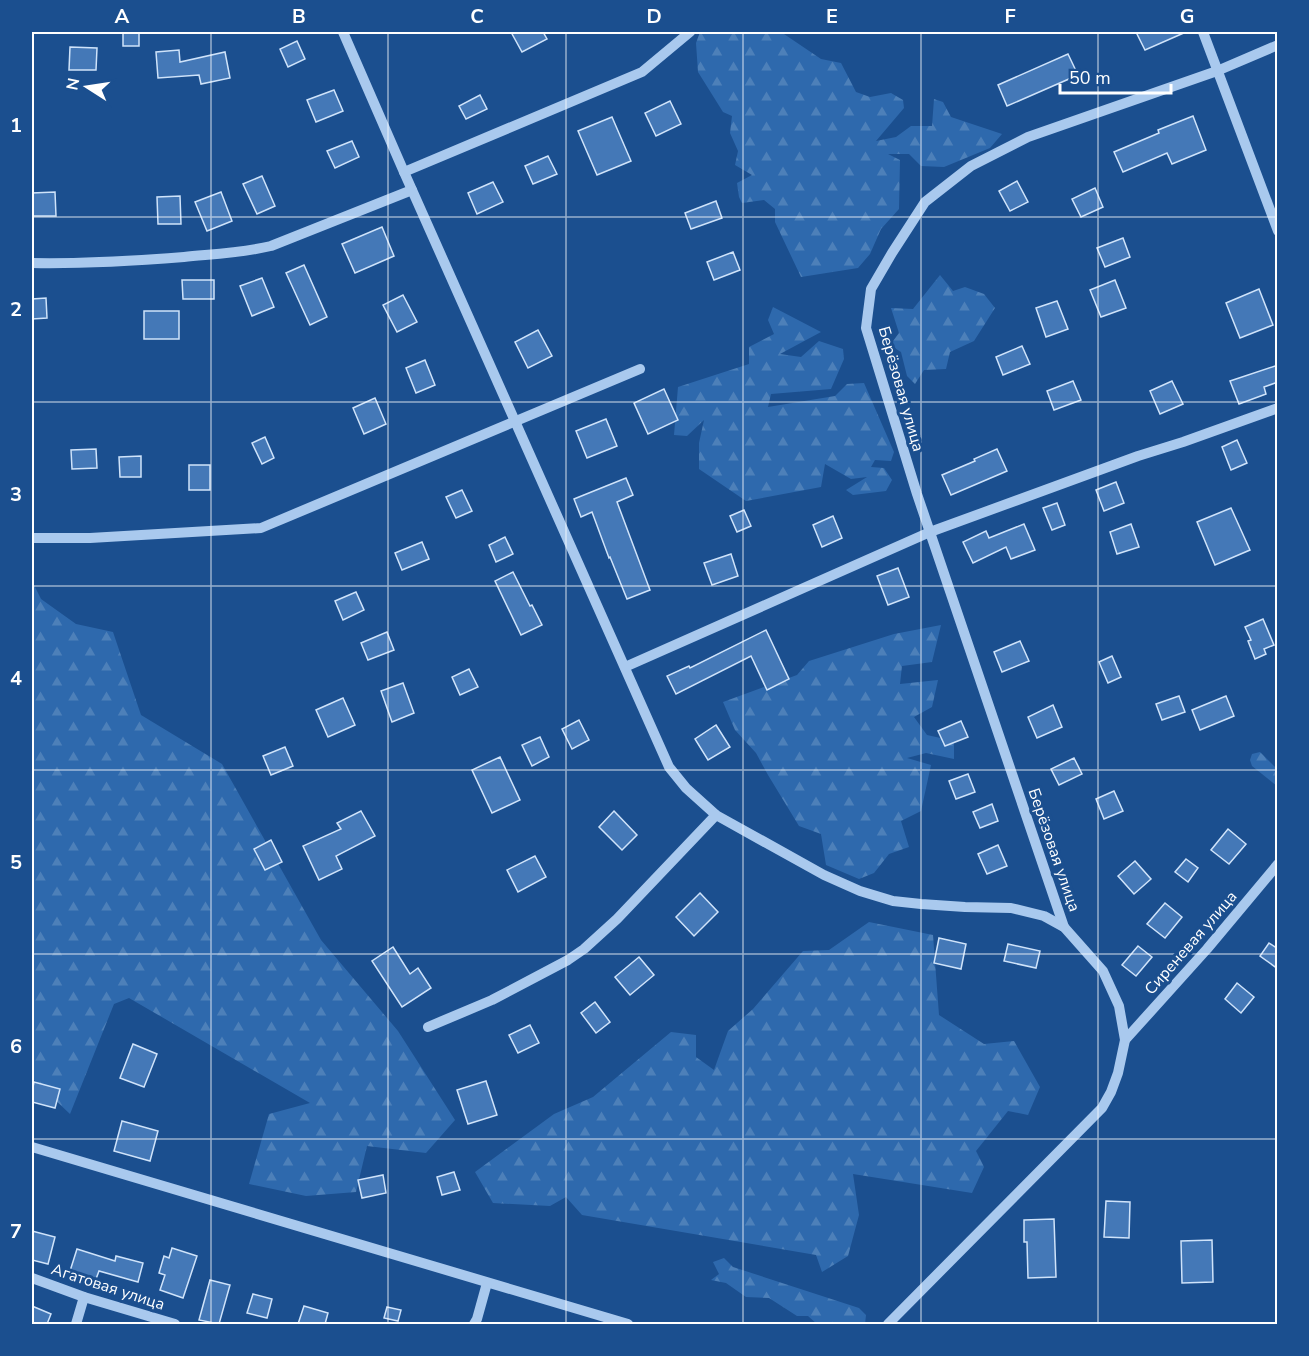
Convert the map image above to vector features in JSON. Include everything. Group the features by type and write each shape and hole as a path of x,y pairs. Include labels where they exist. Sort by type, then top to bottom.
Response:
{"street":[{"path":"343,32 669,767 686,788 716,815 824,875 860,891 921,904 1011,908 1044,916 1065,927 1103,971 1119,1006 1125,1040 1118,1073 1102,1108 888,1324"},
{"path":"404,172 642,72 690,32"},
{"path":"1203,32 1278,231"},
{"name":"Берёзовая улица","path":"1065,927 917,494 866,328 871,289 925,202 971,166 1028,137 1217,71 1278,45"},
{"path":"32,263 103,262 248,251 271,246 412,190"},
{"path":"32,538 90,538 261,528 640,369"},
{"path":"625,667 930,532 1278,408"},
{"path":"429,1027 492,1000 568,960 584,949 617,919 716,815"},
{"name":"Сиреневая улица","path":"1125,1040 1207,949 1278,864"},
{"path":"32,1147 628,1324"},
{"name":"Агатовая улица","path":"32,1278 84,1297 175,1324"},
{"path":"474,1324 487,1283"},
{"path":"76,1324 84,1297"}],"green space":[{"path":"700,32 781,32 821,59 841,63 856,92 870,97 891,93 903,100 904,108 876,141 896,137 911,126 932,126 934,99 943,102 951,117 1002,134 990,148 944,167 921,166 909,154 888,154 900,160 899,209 881,229 870,254 858,268 801,277 775,222 775,209 764,200 742,203 739,197 737,183 752,175 735,165 738,151 730,133 732,116 723,112 698,72 696,43"},
{"path":"940,275 953,291 965,287 984,294 995,308 974,341 950,352 946,369 924,370 915,384 907,376 901,352 890,345 899,333 891,308 913,309"},
{"path":"773,307 821,332 780,354 801,357 819,341 843,349 844,359 831,389 771,394 768,407 835,396 847,384 864,383 894,452 891,461 875,460 871,467 884,468 892,480 886,491 853,495 846,490 867,477 851,479 825,464 821,487 746,501 699,469 699,443 704,420 687,436 674,435 678,387 749,364 749,347 774,334 768,320"},
{"path":"32,581 41,599 76,624 113,632 141,715 222,764 321,940 398,1031 455,1120 426,1153 367,1146 356,1192 306,1196 249,1184 269,1114 310,1103 129,998 114,1004 70,1114 32,1078"},
{"path":"941,625 932,662 902,666 900,684 938,680 932,707 914,717 927,735 954,741 954,759 926,753 907,758 931,765 921,811 901,821 909,847 889,854 874,873 859,879 826,865 821,834 799,826 756,753 735,730 723,702 797,675 809,661 894,634"},
{"path":"1260,752 1277,769 1277,786 1252,766 1250,760 1252,754"},
{"path":"869,922 933,935 939,1015 984,1044 1014,1041 1040,1087 1028,1115 1008,1111 976,1151 984,1167 972,1193 853,1174 859,1215 848,1256 822,1272 816,1255 582,1215 566,1197 550,1206 493,1203 475,1172 554,1114 593,1097 671,1032 696,1035 696,1057 714,1070 728,1031 753,1009 803,951 829,950"},
{"path":"724,1258 733,1267 859,1308 866,1315 865,1324 817,1324 808,1316 797,1316 769,1298 746,1297 726,1283 711,1280 719,1274 713,1262"}],"building":[{"path":"123,32 139,32 139,46 123,46"},
{"path":"511,32 543,32 547,39 522,52"},
{"path":"1136,32 1186,32 1145,50"},
{"path":"297,41 305,59 288,67 280,49"},
{"path":"70,47 97,48 96,70 69,70"},
{"path":"179,50 180,62 225,52 230,78 201,84 199,75 158,78 156,52"},
{"path":"1068,54 1078,75 1007,106 998,85"},
{"path":"334,90 343,111 316,122 307,100"},
{"path":"480,95 487,109 466,119 459,106"},
{"path":"670,101 681,124 656,136 645,113"},
{"path":"1193,116 1206,150 1172,164 1167,153 1123,172 1114,152"},
{"path":"612,117 631,161 597,175 578,131"},
{"path":"352,141 359,157 335,168 327,151"},
{"path":"548,156 557,174 533,184 525,166"},
{"path":"262,176 275,206 257,214 243,184"},
{"path":"1017,181 1028,202 1010,211 999,191"},
{"path":"493,182 503,202 477,214 468,193"},
{"path":"1095,188 1103,207 1081,217 1072,199"},
{"path":"55,192 56,216 32,216 32,193"},
{"path":"221,192 232,221 207,231 195,202"},
{"path":"180,196 181,224 158,224 157,197"},
{"path":"716,201 722,218 691,229 685,213"},
{"path":"382,227 394,256 355,273 342,244"},
{"path":"1123,238 1130,257 1105,267 1097,248"},
{"path":"733,252 740,270 714,280 707,262"},
{"path":"304,265 327,317 310,325 286,273"},
{"path":"262,278 274,307 252,316 240,286"},
{"path":"182,280 214,280 214,299 183,299"},
{"path":"1115,280 1126,308 1101,317 1090,290"},
{"path":"1259,289 1273,325 1240,338 1226,303"},
{"path":"403,295 417,322 397,332 383,305"},
{"path":"46,298 47,318 32,319 32,299"},
{"path":"1057,301 1068,329 1046,337 1036,308"},
{"path":"144,311 179,311 179,339 144,339"},
{"path":"538,330 552,356 528,368 515,342"},
{"path":"1022,346 1030,364 1003,375 996,357"},
{"path":"425,360 435,385 416,393 406,368"},
{"path":"1278,365 1278,382 1264,387 1266,394 1239,404 1230,381"},
{"path":"1073,381 1081,400 1054,410 1047,391"},
{"path":"1172,381 1183,404 1160,414 1150,391"},
{"path":"664,389 678,420 648,434 634,403"},
{"path":"375,398 386,424 364,434 353,408"},
{"path":"606,419 617,446 587,458 576,431"},
{"path":"265,437 274,458 262,464 252,443"},
{"path":"1237,440 1247,463 1231,470 1222,447"},
{"path":"96,449 97,468 72,469 71,450"},
{"path":"997,449 1007,471 951,495 942,475"},
{"path":"141,456 141,477 120,477 119,457"},
{"path":"189,465 210,465 210,490 189,490"},
{"path":"626,478 633,495 617,502 650,590 627,599 592,512 581,517 574,499"},
{"path":"1116,482 1124,503 1104,511 1096,490"},
{"path":"462,490 472,511 456,518 446,497"},
{"path":"1057,503 1065,525 1052,530 1043,508"},
{"path":"1231,508 1250,550 1215,565 1197,522"},
{"path":"744,510 751,526 737,532 730,516"},
{"path":"833,516 842,538 822,547 813,525"},
{"path":"1024,524 1035,550 1011,559 1006,547 973,563 963,542 986,531 989,538"},
{"path":"1131,524 1139,547 1117,554 1110,532"},
{"path":"505,537 513,554 496,562 489,545"},
{"path":"422,542 429,559 402,570 395,553"},
{"path":"731,554 738,576 712,585 704,563"},
{"path":"898,568 909,597 888,605 877,576"},
{"path":"513,572 542,625 521,635 495,581"},
{"path":"356,592 364,610 343,620 335,601"},
{"path":"1263,619 1274,645 1264,649 1266,654 1255,659 1248,641 1251,640 1245,627"},
{"path":"766,630 789,679 767,690 751,656 676,694 667,676 689,666 690,668"},
{"path":"387,632 394,650 368,660 361,643"},
{"path":"1020,641 1029,661 1002,672 994,652"},
{"path":"1112,656 1121,677 1108,683 1099,662"},
{"path":"469,669 478,687 460,695 452,677"},
{"path":"403,683 414,713 392,722 381,691"},
{"path":"1179,696 1185,712 1162,720 1156,704"},
{"path":"1226,696 1234,716 1200,730 1192,710"},
{"path":"343,698 355,725 328,737 316,710"},
{"path":"1053,705 1062,727 1037,738 1028,717"},
{"path":"579,720 589,740 572,749 562,729"},
{"path":"961,721 968,737 945,746 938,731"},
{"path":"716,725 730,747 708,760 695,739"},
{"path":"540,737 549,757 532,766 522,745"},
{"path":"285,747 293,766 271,775 263,756"},
{"path":"500,757 520,800 492,813 472,770"},
{"path":"1074,758 1082,774 1059,785 1051,769"},
{"path":"968,774 975,792 956,799 949,781"},
{"path":"1114,791 1123,811 1104,819 1096,799"},
{"path":"992,804 998,821 980,828 973,812"},
{"path":"361,811 375,836 336,856 342,869 319,880 303,846 341,829 337,823"},
{"path":"614,811 637,835 622,850 599,827"},
{"path":"1228,829 1246,844 1229,864 1211,850"},
{"path":"271,840 282,862 265,870 254,849"},
{"path":"998,845 1007,866 987,874 978,854"},
{"path":"535,856 546,877 518,892 507,870"},
{"path":"1186,859 1198,868 1188,882 1175,872"},
{"path":"1135,861 1151,879 1134,894 1118,876"},
{"path":"700,893 718,912 694,936 676,917"},
{"path":"1165,903 1182,917 1165,938 1147,924"},
{"path":"939,938 966,944 961,969 934,963"},
{"path":"1269,943 1278,949 1278,969 1260,956"},
{"path":"1008,944 1040,951 1036,968 1004,961"},
{"path":"1138,946 1152,957 1136,976 1122,965"},
{"path":"393,947 410,974 418,968 431,988 402,1007 372,961"},
{"path":"639,957 654,975 630,995 615,977"},
{"path":"1237,983 1254,997 1241,1013 1225,999"},
{"path":"595,1002 610,1022 596,1033 581,1013"},
{"path":"530,1025 539,1043 518,1053 509,1035"},
{"path":"133,1044 157,1054 144,1087 120,1078"},
{"path":"486,1081 497,1115 468,1124 457,1090"},
{"path":"34,1082 60,1089 55,1108 32,1102"},
{"path":"122,1121 158,1131 150,1161 114,1151"},
{"path":"454,1172 460,1190 442,1195 437,1177"},
{"path":"383,1175 386,1193 362,1198 358,1180"},
{"path":"1106,1201 1130,1202 1129,1238 1104,1237"},
{"path":"1054,1219 1056,1277 1028,1278 1024,1220"},
{"path":"32,1231 55,1237 48,1264 32,1260"},
{"path":"1212,1240 1213,1282 1182,1283 1181,1241"},
{"path":"172,1248 197,1256 183,1298 160,1290 165,1275 159,1273 164,1256 169,1258"},
{"path":"77,1249 115,1261 116,1256 143,1263 138,1282 99,1271 96,1279 70,1271"},
{"path":"210,1280 230,1285 219,1324 199,1320"},
{"path":"253,1294 272,1299 267,1318 247,1313"},
{"path":"32,1306 51,1314 47,1324 32,1324"},
{"path":"304,1306 328,1313 325,1324 298,1324"},
{"path":"387,1307 401,1310 398,1321 384,1318"}]}
